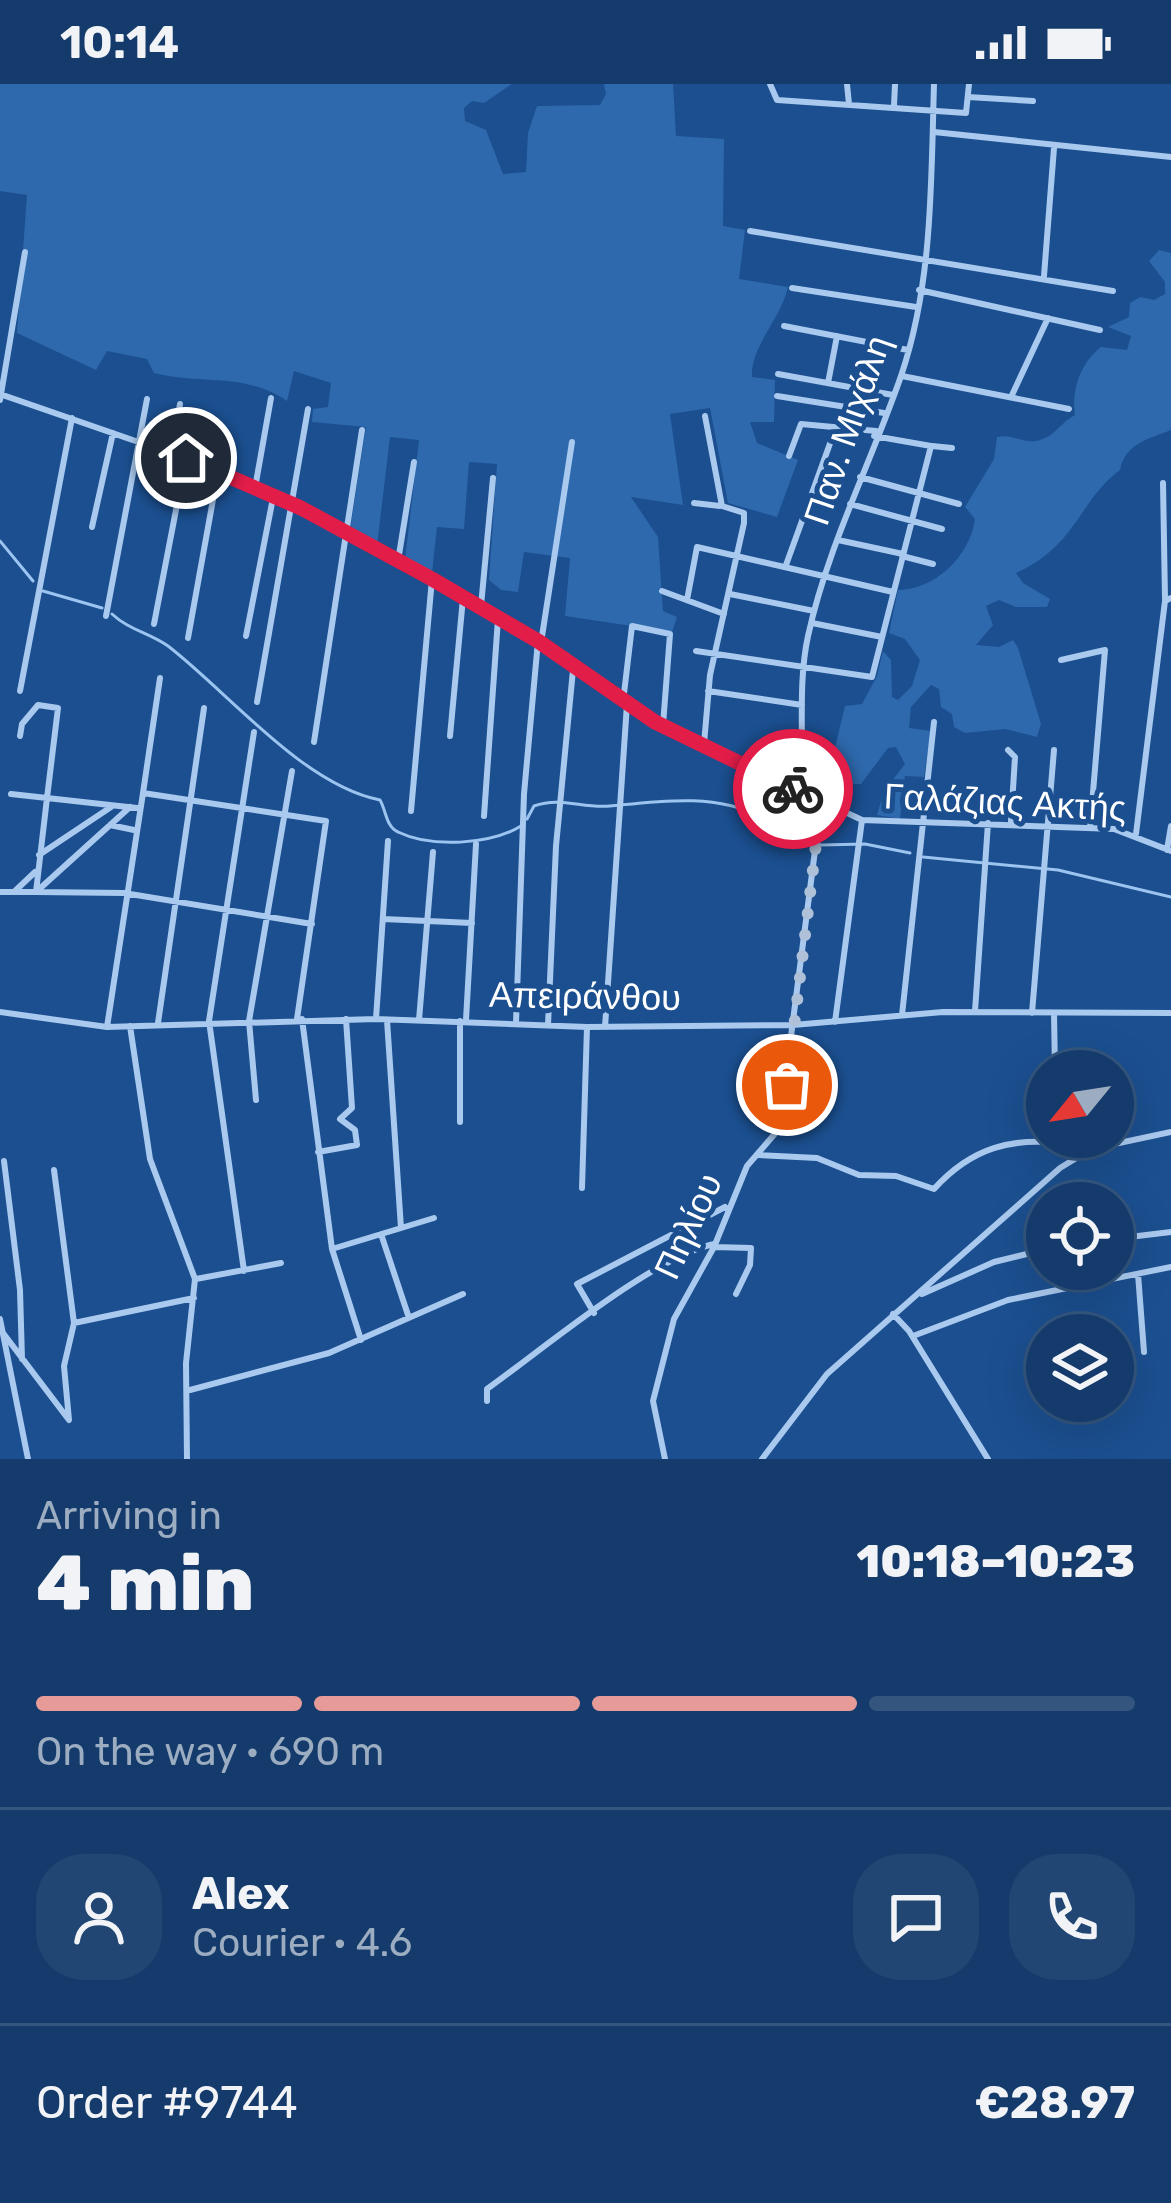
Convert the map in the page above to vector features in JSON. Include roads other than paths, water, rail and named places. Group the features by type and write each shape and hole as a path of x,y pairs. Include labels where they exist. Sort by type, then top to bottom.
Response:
{"street":[{"path":"770,84 772,99 966,113 969,84"},
{"path":"847,84 849,104"},
{"path":"894,106 895,84"},
{"name":"Παν. Μιχάλη","path":"800,792 803,663 814,611 875,434 901,376 926,258 934,84"},
{"path":"968,97 1034,101"},
{"path":"934,132 1171,157"},
{"path":"1044,276 1054,146"},
{"path":"750,231 1113,291"},
{"path":"0,396 25,252"},
{"path":"792,289 916,308"},
{"path":"919,290 1100,330"},
{"path":"1012,395 1048,317"},
{"path":"784,326 908,350"},
{"path":"828,383 837,337"},
{"path":"778,374 893,395"},
{"path":"901,376 1070,409"},
{"name":"Γαλάζιας Ακτής","path":"0,396 189,459 292,505 540,642 663,726 862,820 919,826 1011,823 1090,828 1136,834 1169,850"},
{"path":"777,396 884,413"},
{"path":"255,488 271,398"},
{"path":"106,616 148,399"},
{"path":"172,454 180,404"},
{"path":"257,702 308,409"},
{"path":"705,416 722,506"},
{"path":"20,692 72,417"},
{"path":"154,624 201,422"},
{"path":"789,456 798,426 836,427 952,448"},
{"path":"786,565 836,427"},
{"path":"314,742 362,430"},
{"path":"92,527 113,434"},
{"path":"516,1024 524,794 540,642 572,442"},
{"path":"696,651 872,676 931,446"},
{"path":"398,561 414,462"},
{"path":"188,638 218,472"},
{"path":"860,477 959,504"},
{"path":"481,607 493,478"},
{"path":"1136,834 1168,599 1163,483"},
{"path":"246,636 273,497"},
{"path":"694,503 744,513 708,691 704,746"},
{"path":"850,504 942,529"},
{"path":"838,540 933,564"},
{"path":"686,600 694,548 825,573 893,592"},
{"path":"411,812 432,579"},
{"path":"662,591 724,614"},
{"path":"730,594 814,611"},
{"path":"450,736 463,598"},
{"path":"484,816 498,619"},
{"path":"812,622 882,637"},
{"path":"605,1027 632,626 670,634 663,726"},
{"path":"1061,660 1105,650 1090,828"},
{"path":"548,1025 556,846 573,668"},
{"path":"36,892 134,808 143,793 160,678"},
{"path":"708,691 802,705"},
{"path":"20,736 22,724 38,705 58,708 36,892"},
{"path":"158,1023 204,708"},
{"path":"902,1015 919,826 934,722"},
{"path":"244,1271 209,1021 254,732"},
{"path":"1008,750 1016,758 1011,823"},
{"path":"1032,1013 1054,750"},
{"path":"256,1100 249,1021 292,771"},
{"path":"143,793 326,821 299,1019 332,1249 361,1340"},
{"path":"11,794 134,808"},
{"path":"91,820 93,803"},
{"name":"Πηλίου","path":"665,1459 653,1401 674,1319 714,1245 747,1166 779,1129 821,803"},
{"path":"39,855 114,805"},
{"path":"106,1027 134,808"},
{"path":"835,1022 862,820"},
{"path":"975,1012 988,823"},
{"path":"110,825 134,830"},
{"path":"1169,850 1171,826"},
{"path":"376,1019 388,841"},
{"path":"460,1122 476,844"},
{"path":"419,1020 433,852"},
{"path":"14,892 38,869"},
{"path":"54,876 55,892"},
{"path":"0,892 124,893 312,923"},
{"path":"383,919 472,923"},
{"name":"Απειράνθου","path":"0,1012 106,1027 299,1019 587,1027 793,1025 975,1012 1171,1013"},
{"path":"1054,1013 1055,1050"},
{"path":"318,1152 356,1145 355,1130 340,1119 352,1108 346,1019"},
{"path":"387,1020 401,1228"},
{"path":"130,1026 150,1159 195,1279 187,1459"},
{"path":"582,1188 587,1027"},
{"path":"1134,1141 1171,1132"},
{"path":"759,1155 817,1158 859,1175 896,1176 934,1189 956,1164 1009,1141 1026,1141"},
{"path":"762,1459 827,1374 1075,1158"},
{"path":"4,1161 20,1291 22,1364"},
{"path":"3,1333 69,1420 64,1366 74,1323 54,1170"},
{"path":"594,1313 577,1284 728,1206"},
{"path":"332,1249 434,1218"},
{"path":"1134,1236 1171,1232"},
{"path":"381,1234 410,1318"},
{"path":"487,1401 487,1389 679,1259 714,1245 751,1248 750,1265 736,1294"},
{"path":"913,1298 994,1262 1026,1254"},
{"path":"195,1279 281,1263"},
{"path":"913,1336 1008,1300 1171,1267"},
{"path":"1138,1274 1144,1352"},
{"path":"188,1390 219,1386 361,1340 463,1294"},
{"path":"74,1323 195,1298"},
{"path":"893,1314 913,1336 988,1459"},
{"path":"0,1319 28,1459"}],"waterway":[{"path":"0,541 33,581"},
{"path":"43,591 102,608"},
{"path":"112,614 168,646 295,757 351,791 380,800 394,830 427,840 460,842 521,826"},
{"path":"527,819 534,806 563,802 600,806 687,801 725,804 762,817"},
{"path":"771,819 821,845 865,844 910,853"},
{"path":"923,857 1058,870 1171,897"}]}
